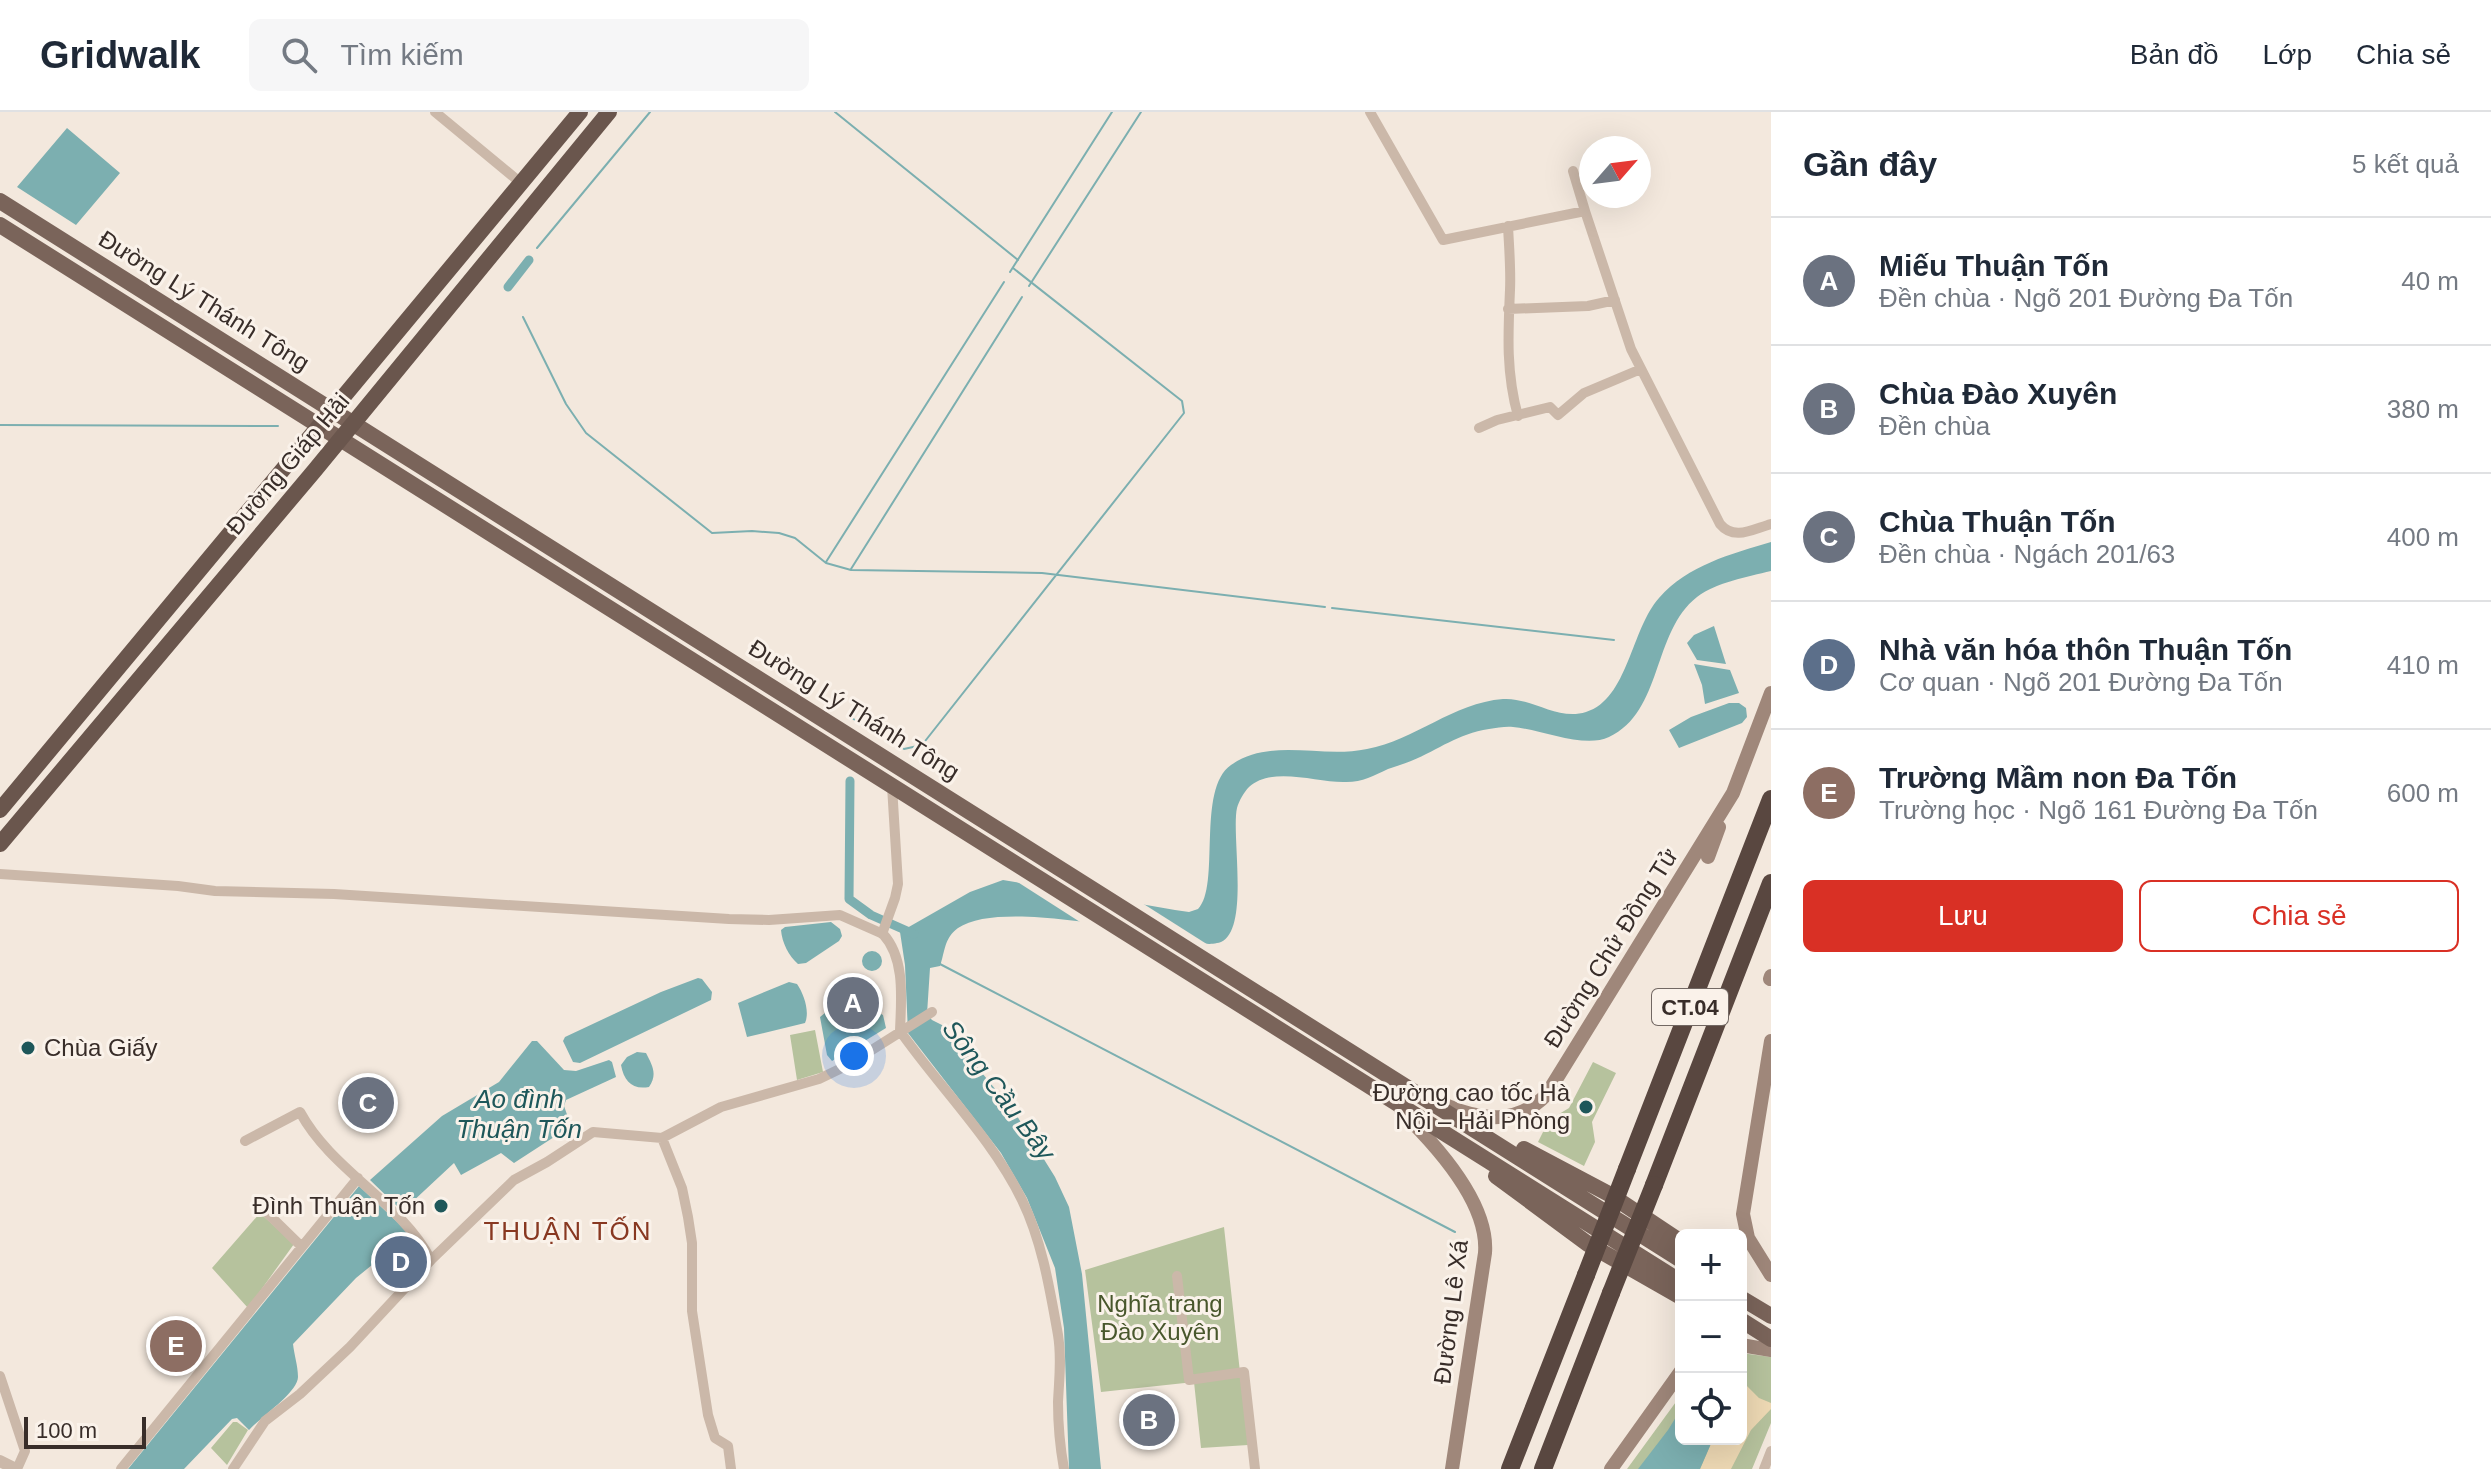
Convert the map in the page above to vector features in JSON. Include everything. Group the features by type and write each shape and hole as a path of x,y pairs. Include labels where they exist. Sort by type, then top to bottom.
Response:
{"highway":[{"name":"Đường Giáp Hải","path":"0,810 580,112"},
{"name":"Đường Giáp Hải","path":"0,844 609,112"},
{"path":"537,164 554,179"},
{"name":"CT.04","path":"1510,1469 1771,799"},
{"name":"CT.04","path":"1543,1469 1771,883"}],"main road":[{"name":"Đường Lý Thánh Tông","path":"0,201 1675,1256"},
{"name":"Đường Lý Thánh Tông","path":"0,225 1675,1278"},
{"name":"Đường Chử Đồng Tử","path":"1415,1091 1454,1109 1490,1118 1520,1114 1542,1099 1733,793 1771,693"},
{"path":"872,773 883,756"},
{"path":"1708,857 1733,793"},
{"path":"1322,1056 1331,1039"},
{"path":"1771,1041 1743,1214 1748,1238 1771,1275"},
{"name":"Đường Lê Xá","path":"1387,1097 1445,1157 1483,1229 1485,1253 1452,1469"},
{"path":"1481,1133 1513,1143 1577,1177 1675,1238"},
{"path":"1470,1149 1494,1175 1565,1228 1675,1293"},
{"path":"1747,1293 1764,1312"},
{"path":"1746,1301 1764,1312"},
{"path":"1747,1324 1766,1335"},
{"path":"1747,1328 1766,1335"},
{"path":"1747,1346 1771,1350"},
{"path":"1611,1469 1680,1373"}],"street":[{"path":"435,112 521,183"},
{"path":"1370,112 1443,240 1585,211"},
{"path":"1573,171 1641,369 1720,524 1725,530 1740,533 1771,524"},
{"path":"1508,226 1506,338 1510,389 1518,416"},
{"path":"1508,309 1588,306 1615,300"},
{"path":"1479,428 1497,420 1550,407 1558,415 1584,393 1641,369"},
{"path":"883,930 898,884 892,786"},
{"path":"0,874 215,891 334,894 729,919 769,920 840,915 883,930 898,967 903,1030 928,1070 992,1150 1014,1184 1040,1246 1058,1339 1059,1423 1064,1469"},
{"path":"233,1469 265,1421 300,1394 350,1347 431,1260 514,1180 593,1132 662,1138 721,1107 819,1079 848,1065 932,1012"},
{"path":"245,1141 300,1112 319,1141 416,1234 431,1260"},
{"path":"662,1138 682,1188 690,1230 692,1311 708,1415 715,1438 728,1446 731,1469"},
{"path":"121,1469 358,1178"},
{"path":"257,1203 301,1246"},
{"path":"1177,1276 1189,1380 1244,1372 1255,1469"},
{"path":"0,1376 25,1451 16,1469 0,1461"},
{"path":"1764,1469 1771,1451"}],"green space":[{"path":"815,1030 823,1072 797,1080 790,1035"},
{"path":"1593,1062 1616,1073 1592,1122 1595,1142 1584,1166 1538,1142 1549,1120 1569,1108"},
{"path":"260,1213 294,1244 248,1308 212,1268"},
{"name":"Nghĩa trang Đào Xuyên","path":"1224,1227 1248,1445 1201,1448 1194,1382 1101,1392 1085,1270"},
{"path":"1747,1354 1771,1357 1771,1423 1752,1469 1627,1469 1675,1403 1675,1445 1747,1445"},
{"path":"233,1422 248,1430 227,1465 211,1448"}],"sand":[{"path":"1747,1386 1759,1398 1771,1403 1771,1409 1747,1438"},
{"path":"1710,1445 1743,1445 1731,1469 1700,1469"}],"water":[{"path":"67,128 120,173 76,225 17,187"},
{"name":"Sông Cầu Bây","path":"1771,542 1771,571 1714,587 1697,597 1683,612 1672,630 1639,710 1626,725 1609,737 1587,741 1524,728 1498,728 1467,734 1411,761 1361,780 1343,782 1281,776 1269,777 1249,787 1237,808 1235,919 1230,934 1220,942 1209,944 1079,921 1008,917 979,920 958,928 950,936 940,966 930,968 927,1014 944,1026 1017,1116 1055,1177 1069,1207 1082,1274 1101,1469 1069,1469 1064,1328 1055,1268 1027,1198 1001,1153 908,1033 900,932 970,892 1003,880 1175,910 1189,912 1198,909 1205,897 1208,880 1214,794 1220,777 1231,765 1263,752 1280,750 1332,752 1367,749 1401,738 1467,707 1503,699 1524,701 1565,713 1586,712 1600,705 1611,693 1650,611 1670,587 1711,562"},
{"path":"1714,626 1726,664 1697,660 1687,643 1694,635"},
{"path":"1694,664 1730,670 1739,693 1705,704"},
{"path":"1729,703 1739,703 1746,708 1747,717 1742,723 1679,748 1669,730 1691,717"},
{"path":"831,922 840,929 842,936 839,941 806,963 798,964 786,949 781,930"},
{"path":"868,951 876,951 882,961 876,971 868,971 862,965 862,957"},
{"path":"698,978 712,992 711,1000 580,1063 573,1062 563,1041 565,1037"},
{"path":"789,982 797,984 804,998 807,1008 805,1023 747,1037 738,1003"},
{"path":"846,996 883,1015 886,1028 832,1061 827,1055 820,1017"},
{"name":"Ao đình Thuận Tốn","path":"532,1041 537,1041 564,1070 576,1071 609,1060 616,1077 566,1100 564,1106 571,1126 514,1163 501,1153 461,1175 454,1163 410,1204 408,1202 400,1209 370,1180 442,1116 499,1082"},
{"path":"637,1052 646,1053 652,1066 654,1074 649,1087 633,1086 622,1071 621,1065 627,1057"},
{"path":"359,1186 410,1234 356,1278 293,1344 298,1377 292,1390 249,1430 237,1418 232,1419 184,1469 128,1469"},
{"path":"1675,1419 1675,1445 1710,1445 1700,1469 1638,1469"}],"pier":[{"path":"1008,876 1131,896 1213,948 1091,929"}],"waterway":[{"path":"537,248 650,112"},
{"path":"835,112 1018,260"},
{"path":"1010,272 1112,112"},
{"path":"1029,286 1141,112"},
{"path":"508,287 529,260"},
{"path":"850,717 904,749 922,745 1184,413 1182,401 1013,268"},
{"path":"826,562 1004,282"},
{"path":"851,569 1022,297"},
{"path":"523,317 566,404 586,433 712,533 779,533 795,538 826,563 851,570 1042,573 1325,607"},
{"path":"0,425 278,426"},
{"path":"1332,608 1614,640"},
{"path":"850,781 849,899 871,915 914,934"},
{"path":"938,963 1455,1232"}],"place":[{"name":"Miếu Thuận Tốn","path":"853,1003"},
{"name":"Chùa Giấy","path":"28,1048"},
{"name":"Chùa Thuận Tốn","path":"368,1103"},
{"name":"Đường cao tốc Hà Nội – Hải Phòng","path":"1586,1107"},
{"name":"Đình Thuận Tốn","path":"441,1206"},
{"name":"Nhà văn hóa thôn Thuận Tốn","path":"401,1262"},
{"name":"Trường Mầm non Đa Tốn","path":"176,1346"},
{"name":"Chùa Đào Xuyên","path":"1149,1420"}],"district":[{"name":"THUẬN TỐN","path":"568,1231"}]}
